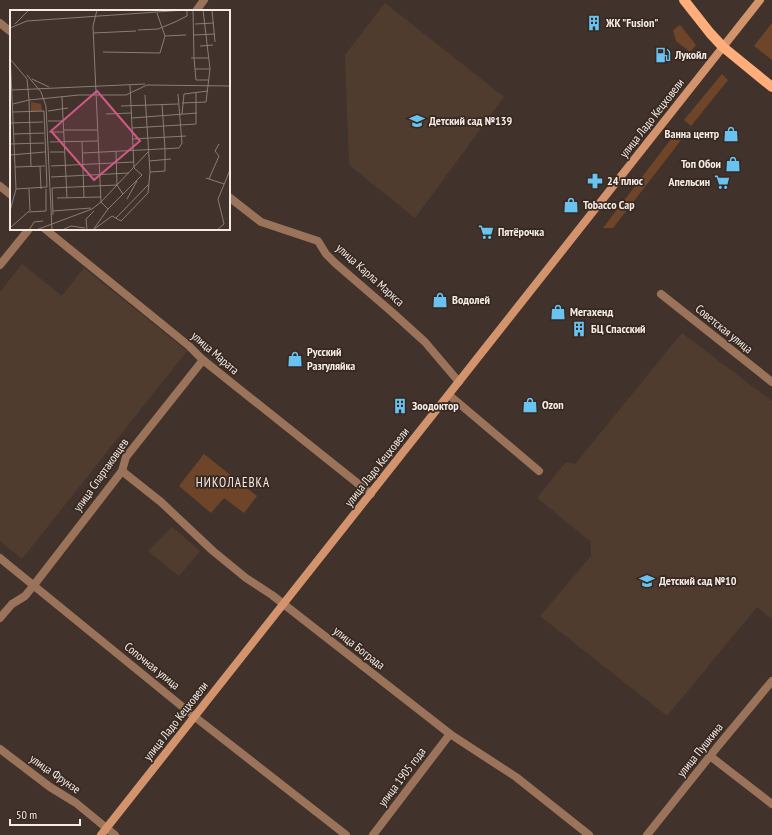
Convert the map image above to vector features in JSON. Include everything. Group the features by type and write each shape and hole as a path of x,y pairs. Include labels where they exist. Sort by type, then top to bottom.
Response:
{"main road":[{"path":"684,0 710,33 723,46 772,87"},
{"name":"улица Ладо Кецховели","path":"104,832 760,0"}],"street":[{"path":"196,10 201,1"},
{"path":"0,23 10,31"},
{"path":"0,186 10,194"},
{"name":"улица Карла Маркса","path":"230,198 261,222 318,241 326,254 335,263 393,312 424,342 460,382"},
{"path":"0,265 28,230"},
{"name":"улица Марата","path":"46,230 189,346 203,360 370,494"},
{"name":"Советская улица","path":"661,294 772,382"},
{"name":"улица Спартаковцев","path":"0,618 12,604 25,596 34,585 122,471 126,457 203,360"},
{"path":"449,395 539,471"},
{"name":"улица Бограда","path":"122,471 161,502 213,551 246,578 284,604 450,734 516,777 589,835"},
{"name":"Сопочная улица","path":"0,558 195,716 346,835"},
{"name":"улица Пушкина","path":"647,835 772,682"},
{"name":"улица 1905 года","path":"373,835 450,734"},
{"name":"улица Фрунзе","path":"0,749 50,787 76,803 104,832 115,835"},
{"path":"710,756 772,804"}],"shaded area":[{"name":"Детский сад №139","path":"385,3 504,97 415,218 349,165 345,55"},
{"path":"772,23 772,60 754,46"},
{"path":"680,25 696,45 690,52 676,41 673,30"},
{"path":"722,74 728,80 691,126 684,120"},
{"path":"678,130 685,135 613,228 603,228"},
{"path":"22,264 62,296 84,268 187,351 22,559 0,541 0,292"},
{"path":"682,333 772,401 772,619 757,607 667,716 540,616 591,556 591,542 537,498 566,462 575,464"},
{"path":"204,454 257,496 244,513 224,498 211,513 179,486"},
{"path":"172,527 200,551 179,576 148,551"}],"place":[{"name":"ЖК \"Fusion\"","path":"594,23"},
{"name":"Лукойл","path":"663,55"},
{"name":"Детский сад №139","path":"417,121"},
{"name":"Ванна центр","path":"731,134"},
{"name":"Топ Обои","path":"733,164"},
{"name":"24 плюс","path":"595,181"},
{"name":"Апельсин","path":"722,182"},
{"name":"Tobacco Cap","path":"571,205"},
{"name":"Пятёрочка","path":"486,232"},
{"name":"Водолей","path":"440,300"},
{"name":"Мегахенд","path":"558,312"},
{"name":"БЦ Спасский","path":"579,329"},
{"name":"Русский Разгуляйка","path":"295,359"},
{"name":"Ozon","path":"530,405"},
{"name":"Зоодоктор","path":"400,406"},
{"name":"Детский сад №10","path":"647,581"}],"district":[{"name":"НИКОЛАЕВКА","path":"233,482"}]}
